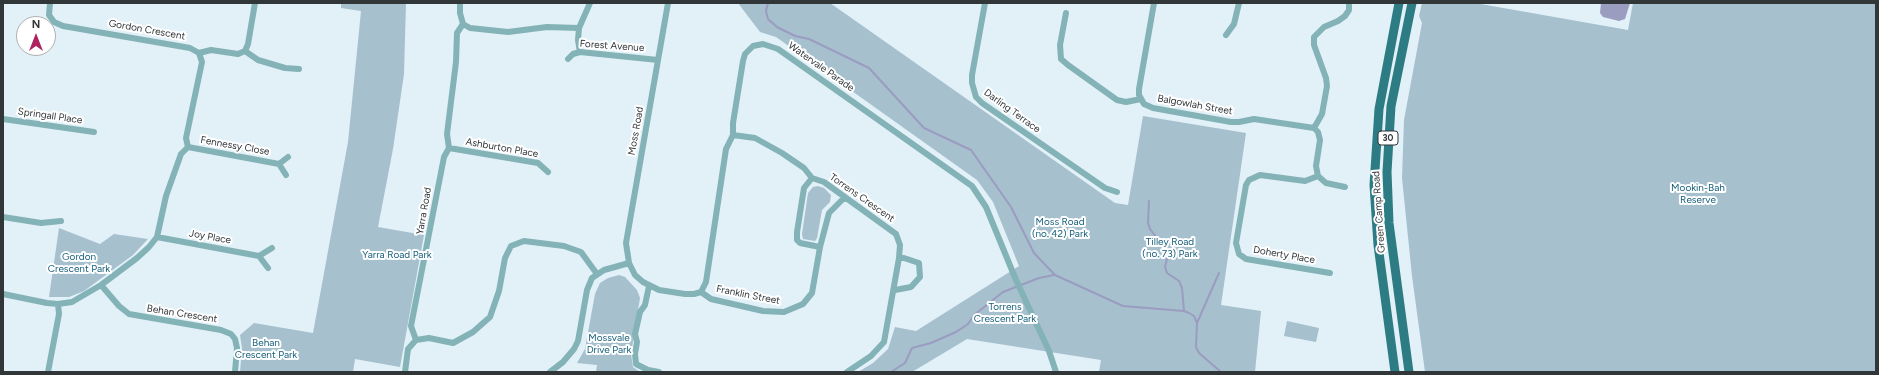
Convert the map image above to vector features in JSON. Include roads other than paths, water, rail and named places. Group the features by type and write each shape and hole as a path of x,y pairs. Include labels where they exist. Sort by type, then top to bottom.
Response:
{"main road":[{"name":"Green Camp Road","path":"1395,372 1378,245 1374,161 1379,109 1399,3"},
{"name":"Green Camp Road","path":"1409,372 1389,223 1386,172 1391,106 1412,3"}],"street":[{"name":"Gordon Crescent","path":"50,3 48,15 54,22 63,26 190,48 199,53"},
{"path":"3,294 58,304 72,302 101,285 137,258 156,236 166,196 181,154 188,147 186,138 202,62 199,53 212,50 238,54 245,51 248,44 255,3"},
{"path":"460,3 460,13 463,24 474,29 508,32 548,27 579,28"},
{"path":"580,52 578,40 579,28 590,3"},
{"name":"Moss Road","path":"629,263 626,243 668,3"},
{"name":"Darling Terrace","path":"985,3 972,75 972,83 976,97 982,103 1105,188 1117,192"},
{"path":"1066,13 1060,45 1061,59 1117,100 1126,102 1141,99 1139,89 1154,3"},
{"path":"1226,35 1234,24 1239,3"},
{"path":"1345,187 1326,183 1318,176 1316,166 1320,140 1318,132 1314,128 1322,114 1327,86 1326,78 1314,45 1314,37 1324,27 1345,16 1349,10 1349,3"},
{"name":"Yarra Road","path":"416,340 411,326 444,157 449,148 447,134 457,33 463,24"},
{"name":"Watervale Parade","path":"701,292 706,282 726,149 733,135 733,123 745,54 753,46 763,44 778,49 972,186 986,207 1015,278 1049,351 1056,372"},
{"path":"245,51 258,60 284,68 299,69"},
{"name":"Forest Avenue","path":"568,59 573,54 580,52 658,60"},
{"name":"Balgowlah Street","path":"1141,99 1144,104 1153,108 1231,122 1254,119 1314,128"},
{"name":"Springall Place","path":"3,119 94,132"},
{"name":"Torrens Crescent","path":"733,135 755,138 782,153 804,168 812,178 824,182 896,234 900,245 899,258 884,342 871,356 847,372"},
{"name":"Fennessy Close","path":"188,147 280,164 286,174"},
{"name":"Ashburton Place","path":"449,148 538,163 548,172"},
{"name":"Fennessy Close","path":"280,164 288,157"},
{"name":"Doherty Place","path":"1318,176 1305,181 1260,175 1249,180 1246,185 1236,243 1239,254 1246,259 1330,273"},
{"path":"812,178 804,188 797,240 800,244 820,247"},
{"name":"Franklin Street","path":"701,292 711,300 763,310 784,312 803,304 812,293 820,247 829,213 845,197"},
{"path":"3,217 41,223 61,221"},
{"name":"Joy Place","path":"156,236 259,256"},
{"path":"406,372 408,349 416,340 429,338 453,343 473,332 490,318 499,291 505,258 511,246 524,241 564,246 582,252 597,274"},
{"path":"268,268 259,256 272,248"},
{"path":"894,290 911,287 920,277 919,263 904,258 899,258"},
{"path":"550,372 563,362 574,350 578,341 589,284 592,278 604,270 629,263 635,275 649,286 685,294 701,292"},
{"name":"Behan Crescent","path":"101,285 119,306 129,314 221,330 230,334 235,339 237,348 235,372"},
{"path":"649,286 635,334 637,342 635,354 636,364 648,370 659,372"},
{"path":"48,372 59,314 58,304"}],"water":[{"path":"1601,3 1630,3 1625,19 1619,21 1603,17 1600,13"}],"waterway":[{"path":"768,3 766,11 768,19 777,27 795,36 809,39 869,68 924,128 971,150 1011,207 1034,253 1055,275 1123,306 1184,311 1189,313 1194,316 1197,323 1196,347 1199,353 1221,372"},
{"path":"1149,201 1148,223 1150,229 1168,255 1165,267 1167,273 1179,281 1182,288 1184,311"},
{"path":"1197,323 1219,273"},
{"path":"891,372 905,363 912,348 931,343 956,332 968,324 974,315 1003,292 1039,278 1054,275"}],"park label":[{"name":"Mookin-Bah Reserve","path":"1698,194"},
{"name":"Moss Road (no. 42) Park","path":"1060,228"},
{"name":"Tilley Road (no. 73) Park","path":"1170,248"},
{"name":"Yarra Road Park","path":"397,255"},
{"name":"Gordon Crescent Park","path":"79,262"},
{"name":"Torrens Crescent Park","path":"1005,312"},
{"name":"Mossvale Drive Park","path":"609,344"},
{"name":"Behan Crescent Park","path":"266,348"}]}
